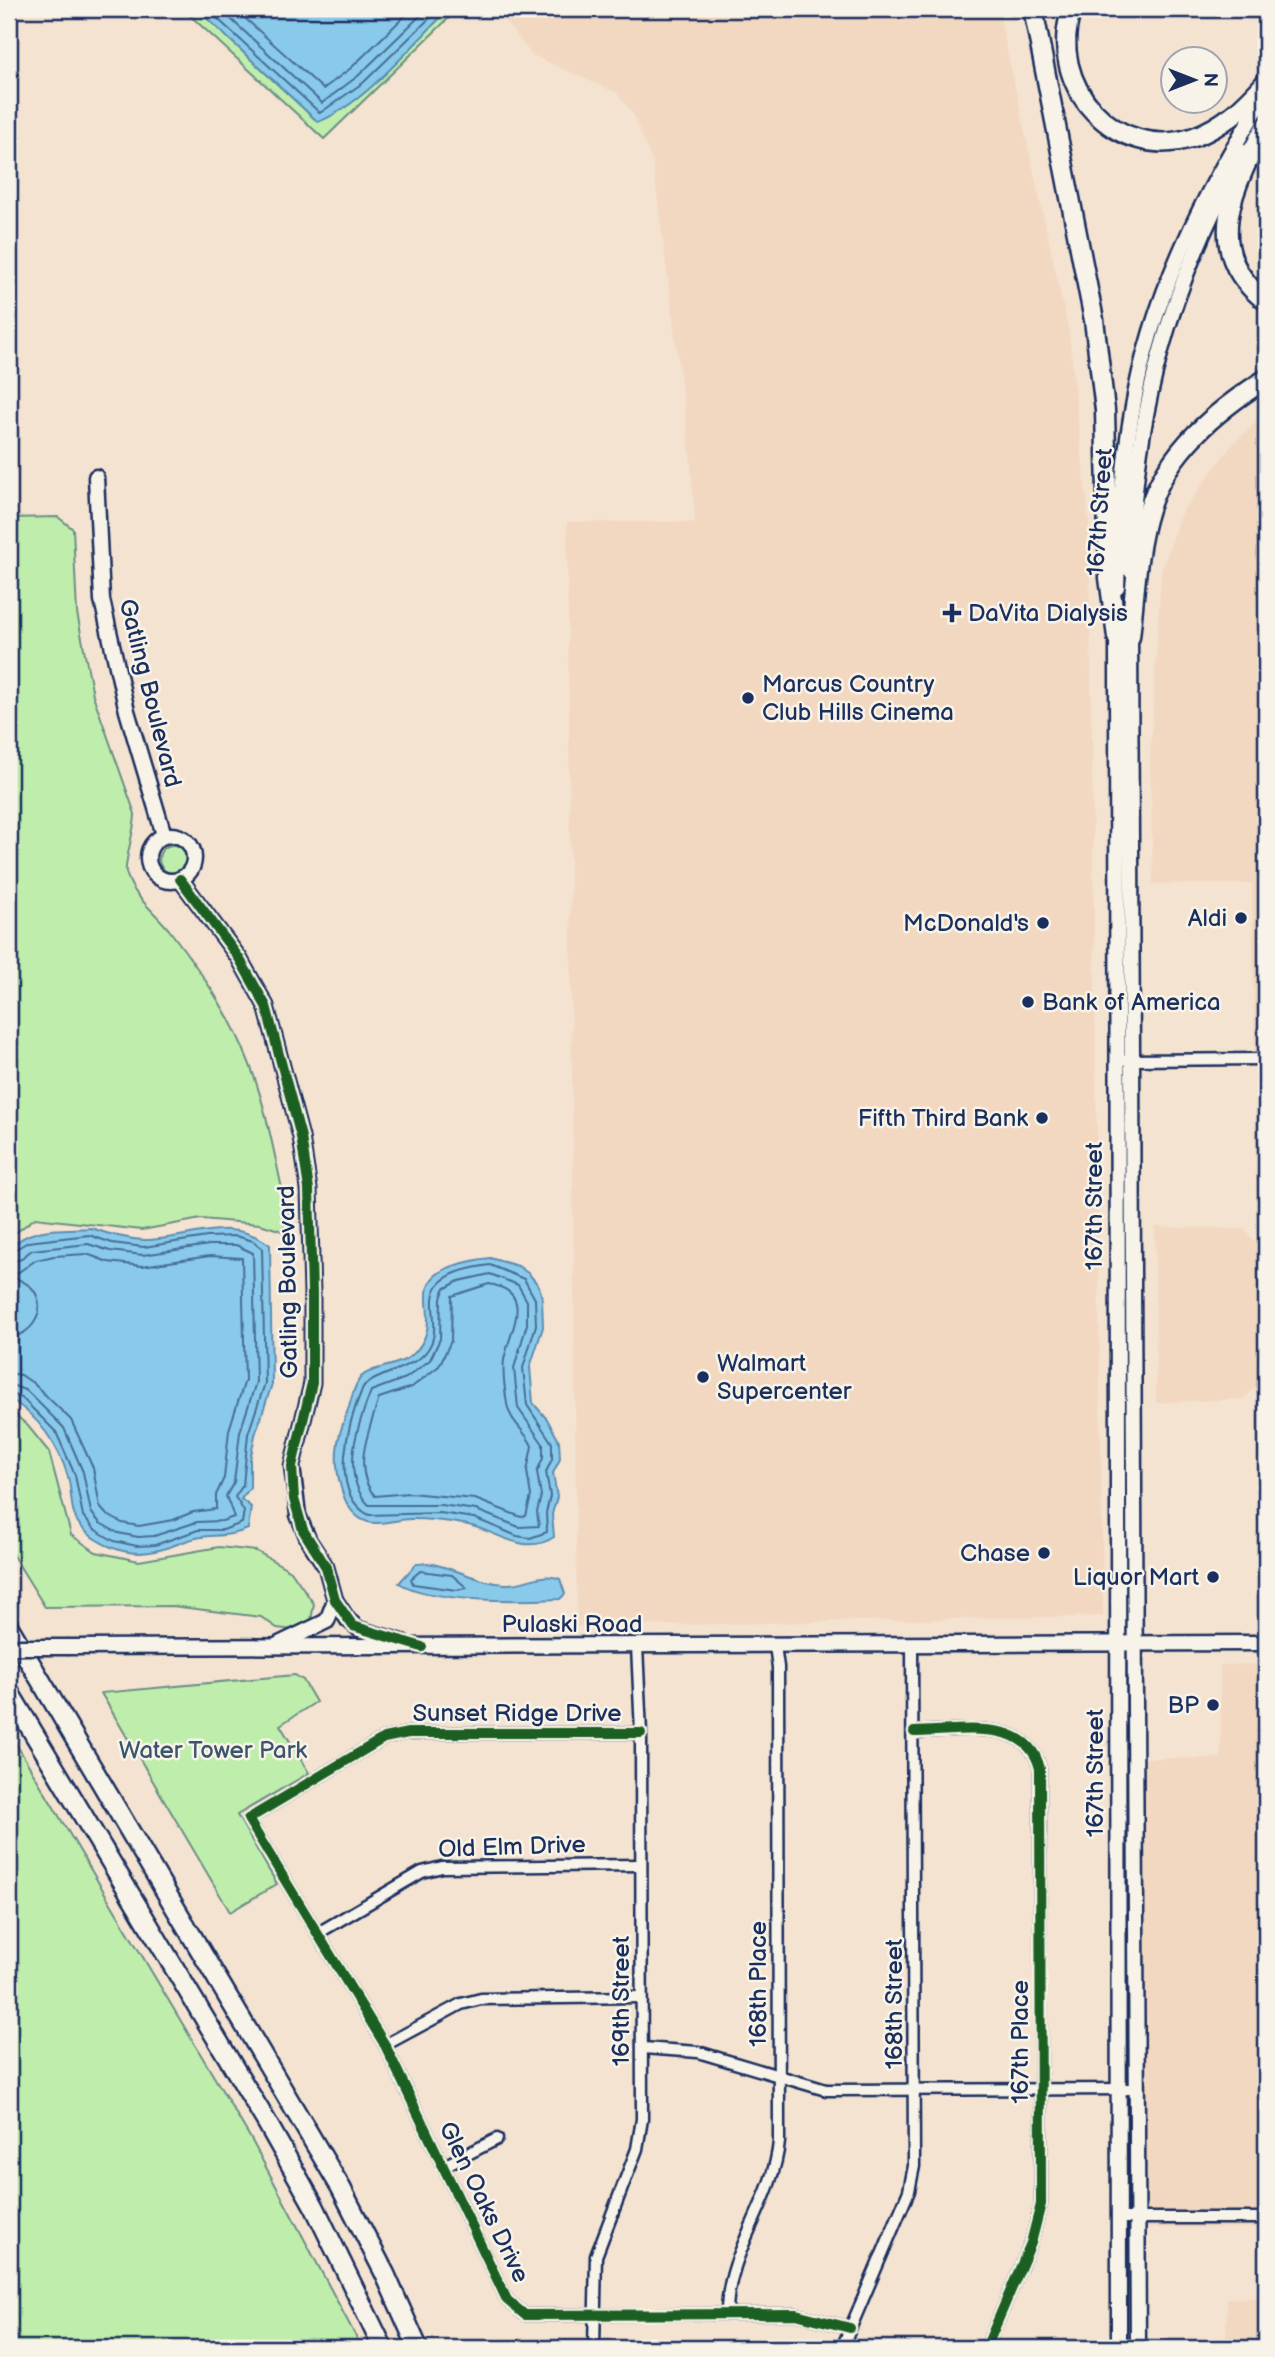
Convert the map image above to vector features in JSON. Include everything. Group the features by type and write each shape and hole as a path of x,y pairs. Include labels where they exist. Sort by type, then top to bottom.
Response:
{"highway":[{"path":"1033,9 1094,320 1105,410 1110,579 1123,637"},
{"path":"1072,9 1065,43 1073,84 1094,114 1130,136 1170,141 1202,134 1236,113 1266,82"},
{"path":"1266,126 1229,202 1226,229 1232,254 1245,279 1266,301"},
{"path":"1123,637 1150,507 1167,472 1201,427 1233,400 1266,379"},
{"path":"9,1627 341,2188 385,2274 418,2348"},
{"path":"9,1692 266,2121 314,2206 383,2348"}],"main road":[{"name":"167th Street","path":"1138,2348 1133,1060 1119,520 1132,410 1154,319 1207,193 1266,94"},
{"name":"167th Street","path":"1119,2348 1116,1060 1123,637 1137,463 1145,410 1158,360 1191,258 1219,197 1266,115"},
{"name":"Gatling Boulevard","path":"96,477 102,600 127,711 164,835"},
{"path":"164,835 183,838 192,848 194,863 180,879 164,880 152,871 148,863 150,848 164,835"},
{"name":"Gatling Boulevard","path":"180,879 239,958 266,1006 301,1138 311,1223 312,1382 295,1449 292,1483 303,1530 326,1567 335,1600 348,1620 359,1629 422,1647"},
{"path":"275,1646 327,1621 335,1600"},
{"name":"Pulaski Road","path":"9,1647 1266,1643"}],"street":[{"path":"1116,1060 1266,1059"},
{"name":"168th Street","path":"842,2348 909,2192 915,2153 912,1645"},
{"name":"169th Street","path":"594,2348 595,2269 600,2240 631,2169 641,2133 641,1733 637,1646"},
{"name":"168th Place","path":"727,2313 731,2272 775,2165 780,2134 778,1681 775,1646"},
{"name":"167th Place","path":"914,1732 998,1731 1015,1735 1033,1750 1041,1778 1042,2189 1036,2227 986,2348"},
{"name":"Sunset Ridge Drive","path":"248,1819 384,1738 408,1733 641,1733"},
{"name":"Glen Oaks Drive","path":"248,1819 386,2045 508,2300 525,2315 796,2314 850,2328"},
{"name":"Old Elm Drive","path":"318,1933 422,1872 442,1867 641,1865"},
{"path":"386,2045 461,2004 481,1999 641,1997"},
{"path":"643,2048 698,2052 826,2090 1138,2090"},
{"path":"444,2166 497,2138"},
{"path":"1119,2218 1266,2218"}],"shaded area":[{"path":"495,9 998,9 1069,333 1089,522 1103,1616 577,1627 567,522 695,522 690,453 653,164 634,116 617,93 532,55"},
{"path":"1266,413 1266,1402 1260,1402 1259,1383 1243,1399 1156,1403 1155,1227 1245,1229 1257,1246 1252,884 1153,884 1150,759 1161,572 1181,513 1231,446"},
{"path":"1266,1664 1266,2253 1265,2228 1140,2228 1140,1758 1221,1758 1220,1665"},
{"path":"1227,2298 1266,2298 1266,2348 1226,2348"}],"green space":[{"path":"183,9 197,9 318,122 369,88 449,9 458,9 324,139"},
{"path":"58,517 73,529 77,613 93,695 135,814 126,872 139,897 191,959 228,1017 243,1048 264,1111 289,1219 282,1231 260,1224 201,1219 142,1230 35,1218 9,1238 9,518"},
{"path":"173,845 183,849 187,859 183,869 173,873 163,869 159,859 163,849"},
{"path":"9,1409 28,1426 49,1452 71,1535 96,1552 139,1561 219,1547 256,1551 291,1571 314,1604 311,1620 294,1630 277,1628 261,1617 172,1606 45,1607 9,1549"},
{"name":"Water Tower Park","path":"295,1675 303,1680 316,1702 280,1725 309,1773 237,1815 277,1884 230,1912 101,1693"},
{"path":"9,1732 251,2139 362,2348 9,2348"}],"water":[{"path":"197,9 449,9 371,87 336,113 318,122"},
{"path":"91,1228 130,1239 144,1240 209,1231 240,1231 270,1245 272,1384 255,1435 250,1460 250,1488 241,1499 251,1507 248,1529 201,1537 140,1553 104,1544 88,1533 76,1519 64,1465 46,1432 29,1413 9,1398 9,1323 13,1307 9,1298 9,1250 26,1236 46,1230"},
{"path":"490,1258 518,1266 529,1274 539,1286 542,1298 543,1327 530,1367 533,1403 547,1419 559,1441 560,1459 553,1473 557,1497 552,1514 554,1537 542,1543 531,1544 508,1540 475,1527 450,1522 410,1519 368,1522 351,1510 345,1499 337,1464 339,1438 357,1384 366,1373 404,1360 417,1350 426,1335 427,1294 430,1283 439,1273 458,1264"},
{"path":"427,1563 496,1583 513,1584 540,1577 553,1577 560,1579 565,1594 560,1599 476,1599 432,1594 399,1583 416,1564"}],"cycle path":[{"path":"180,879 239,958 266,1006 301,1137 309,1189 312,1383 292,1466 294,1499 303,1530 326,1567 335,1600 353,1626 422,1647"},
{"path":"914,1732 969,1729 1006,1734 1021,1740 1033,1752 1040,1769 1041,2204 1031,2243 986,2348"},
{"path":"641,1733 408,1733 384,1738 248,1819 385,2045 507,2300 525,2315 796,2314 850,2328"}],"place":[{"name":"DaVita Dialysis","path":"952,613"},
{"name":"Marcus Country Club Hills Cinema","path":"748,698"},
{"name":"Aldi","path":"1241,918"},
{"name":"McDonald's","path":"1043,923"},
{"name":"Bank of America","path":"1028,1002"},
{"name":"Fifth Third Bank","path":"1042,1118"},
{"name":"Walmart Supercenter","path":"703,1377"},
{"name":"Chase","path":"1044,1553"},
{"name":"Liquor Mart","path":"1213,1577"},
{"name":"BP","path":"1213,1705"}]}
